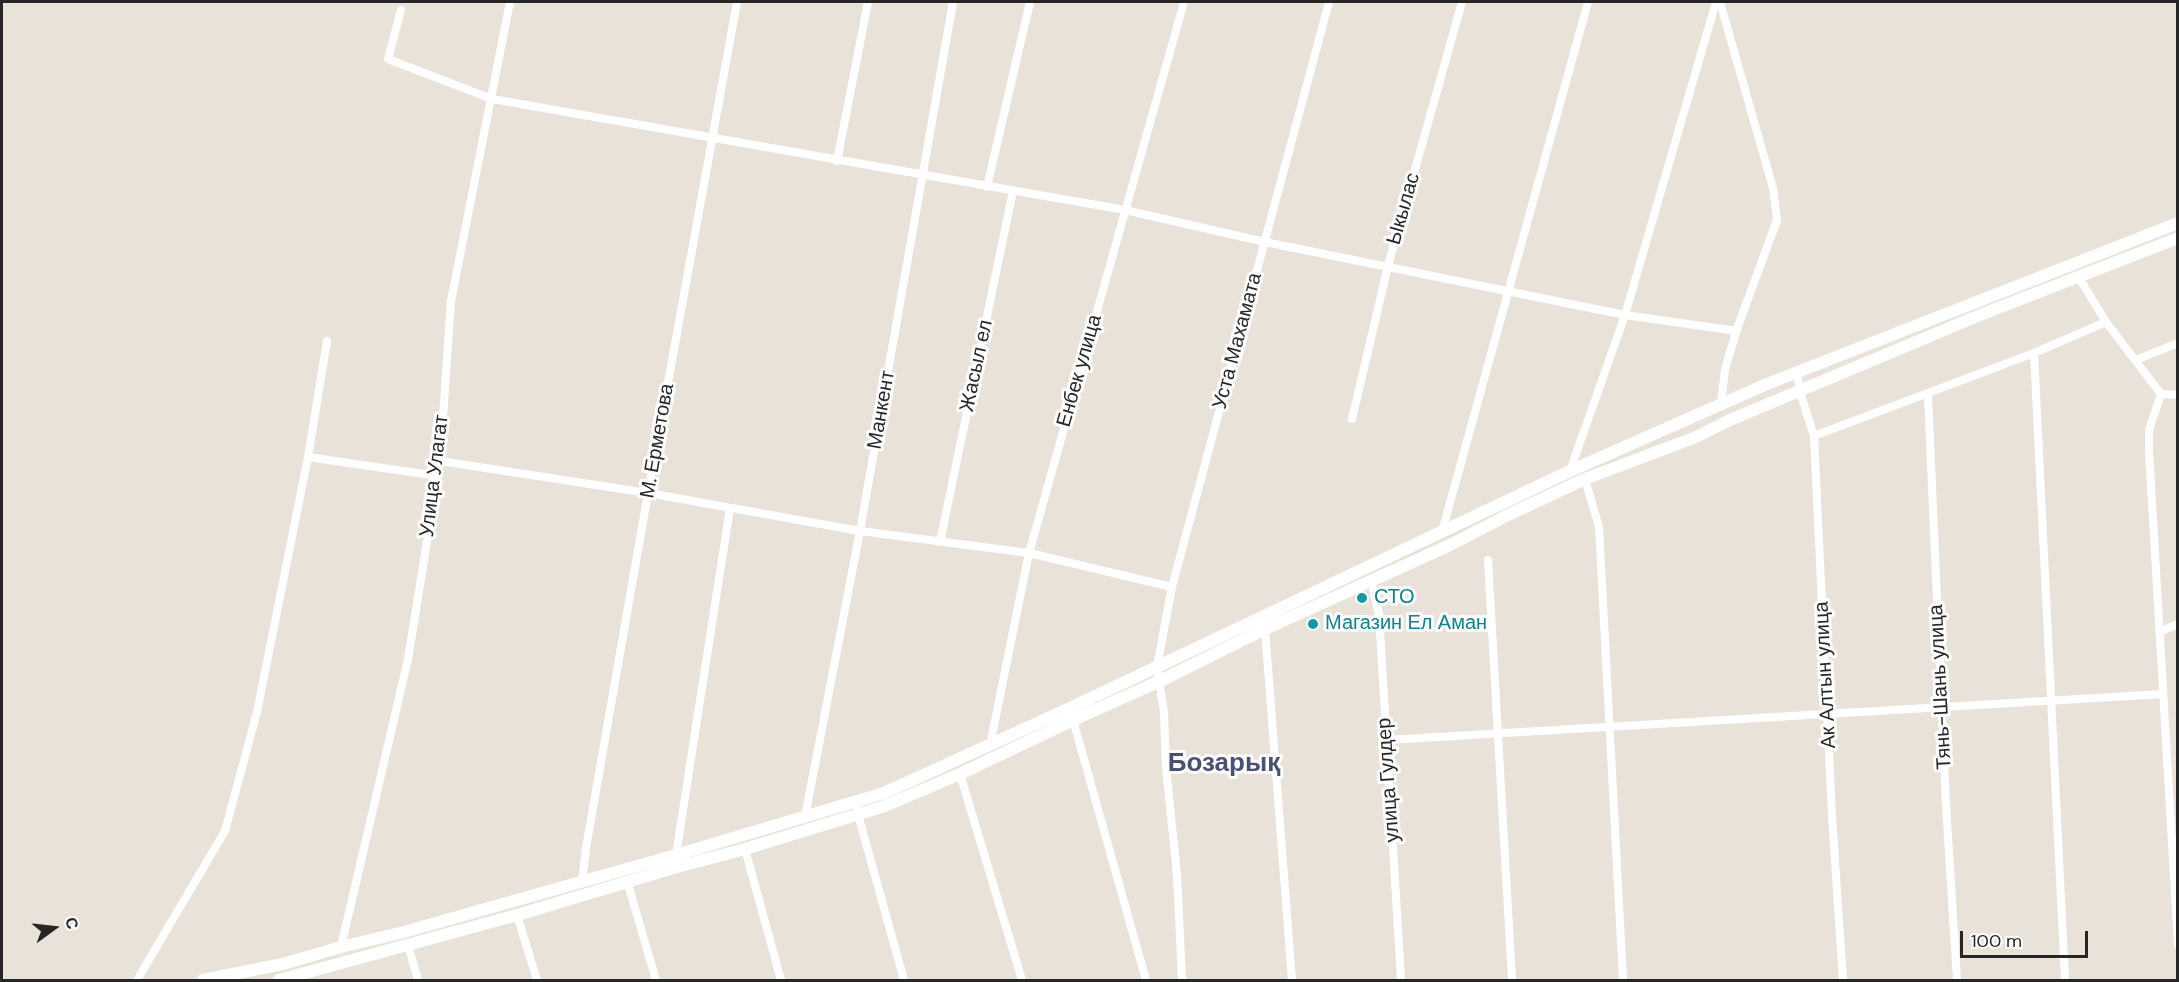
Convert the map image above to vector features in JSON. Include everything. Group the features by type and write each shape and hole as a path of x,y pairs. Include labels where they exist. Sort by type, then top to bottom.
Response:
{"main road":[{"path":"203,981 283,964 404,932 884,793 1157,667 1570,471 1797,372 2178,223"},
{"path":"284,980 517,915 858,815 960,774 1585,479 1696,437 1730,420 2078,276 2178,238"},
{"path":"556,888 560,901"}],"street":[{"name":"Улица Улагат","path":"341,947 408,659 440,461 451,302 510,2"},
{"name":"М. Ерметова","path":"582,881 648,493 737,2"},
{"path":"837,161 868,2"},
{"name":"Манкент","path":"805,817 860,531 953,2"},
{"path":"987,187 1030,2"},
{"name":"Енбек улица","path":"990,745 1029,553 1184,2"},
{"name":"Уста Махамата","path":"1182,981 1177,874 1166,768 1164,712 1157,667 1172,588 1329,2"},
{"name":"Ыкылас","path":"1352,419 1388,266 1462,2"},
{"path":"1442,532 1588,2"},
{"path":"1570,471 1625,315 1716,2"},
{"path":"1720,2 1773,188 1776,220 1725,369 1721,405"},
{"path":"401,10 388,58 492,99 1125,210 1265,242 1625,315 1737,332"},
{"name":"Жасыл ел","path":"940,542 1013,191"},
{"path":"2078,276 2106,322 2160,394"},
{"path":"1814,436 2034,353 2106,322"},
{"path":"136,981 225,831 257,712 308,457 327,341"},
{"path":"2136,360 2178,343"},
{"path":"2034,353 2065,981"},
{"name":"Ак Алтын улица","path":"1797,372 1800,392 1814,436 1843,981"},
{"name":"Тянь-Шань улица","path":"1928,394 1957,981"},
{"path":"2160,394 2178,395"},
{"path":"2160,394 2149,430 2178,945"},
{"path":"308,457 438,476"},
{"path":"440,461 648,493 860,531 1029,553 1172,588"},
{"path":"1585,479 1599,527 1623,981"},
{"path":"676,855 730,508"},
{"path":"1488,560 1512,981"},
{"name":"улица Гулдер","path":"1371,581 1379,614 1401,981"},
{"path":"2160,632 2178,624"},
{"path":"1266,628 1292,981"},
{"path":"1387,740 2163,694"},
{"path":"1072,720 1146,981"},
{"path":"960,774 1022,981"},
{"path":"855,802 904,981"},
{"path":"745,849 781,981"},
{"path":"627,881 656,981"},
{"path":"517,915 537,981"},
{"path":"408,945 418,981"},
{"path":"283,964 284,980"}],"place":[{"name":"СТО","path":"1362,598"},
{"name":"Магазин Ел Аман","path":"1313,624"}],"district":[{"name":"Бозарық","path":"1224,764"}]}
